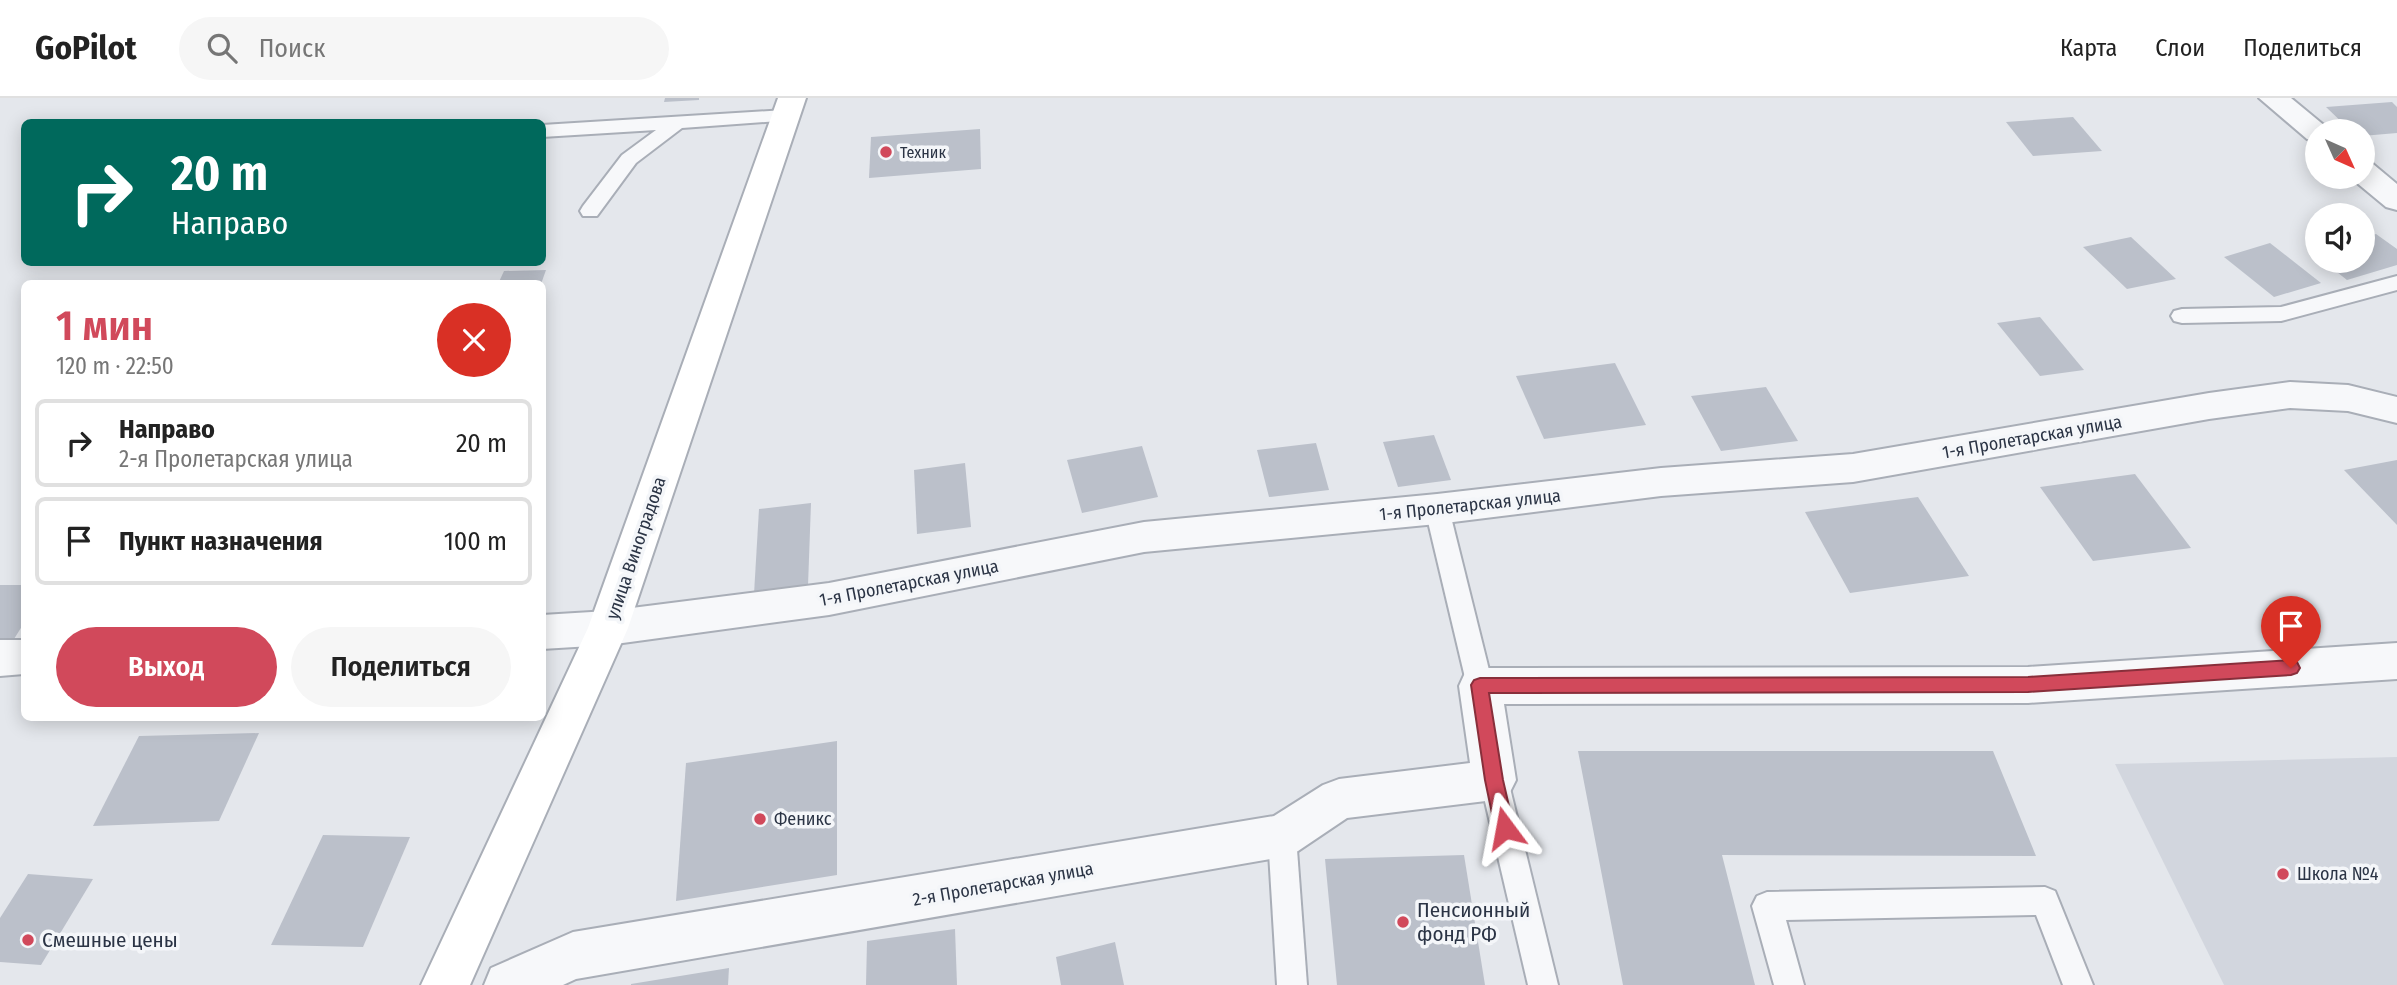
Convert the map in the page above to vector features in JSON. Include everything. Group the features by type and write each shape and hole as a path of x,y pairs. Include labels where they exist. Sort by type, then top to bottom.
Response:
{"street":[{"path":"2273,98 2305,123"},
{"name":"улица Виноградова","path":"445,985 608,628 789,107"},
{"path":"2375,182 2397,200"},
{"name":"1-я Пролетарская улица","path":"546,632 608,628 829,599 1144,537 1437,509 1661,482 1853,468 2209,406 2290,395 2348,398 2397,410"},
{"path":"0,658 21,657"},
{"path":"1494,780 1480,685 2028,685 2397,661"},
{"name":"2-я Пролетарская улица","path":"508,985 573,957 1282,836 1339,799 1494,780"}],"lane":[{"path":"546,131 677,123 789,107"},
{"path":"590,211 629,159 677,123"},
{"path":"2182,316 2281,314 2397,283"},
{"path":"1437,509 1480,685"},
{"path":"1494,780 1543,985"},
{"path":"1282,836 1292,985"},
{"path":"1789,985 1767,906 2045,901 2078,985"}],"shaded area":[{"name":"Школа №4","path":"2397,757 2397,985 2224,985 2115,764"}],"building":[{"path":"665,98 699,98 699,100 664,102"},
{"path":"2392,102 2397,107 2397,133 2375,135 2375,119 2338,119 2326,107"},
{"path":"2073,117 2102,151 2033,156 2006,122"},
{"path":"980,129 981,169 869,178 871,137"},
{"path":"2375,234 2397,249 2397,265 2375,272"},
{"path":"2131,237 2176,279 2127,289 2083,247"},
{"path":"2270,243 2321,283 2274,297 2224,257"},
{"path":"546,270 542,280 500,280 504,271"},
{"path":"2338,273 2370,273 2347,280"},
{"path":"2040,317 2084,370 2040,376 1997,323"},
{"path":"1615,363 1646,425 1544,439 1516,376"},
{"path":"1766,387 1798,441 1721,451 1691,396"},
{"path":"1434,435 1451,480 1398,487 1383,442"},
{"path":"1316,443 1329,490 1269,497 1257,450"},
{"path":"1142,446 1158,497 1082,513 1067,460"},
{"path":"2397,460 2397,525 2344,470"},
{"path":"965,463 971,527 917,534 914,470"},
{"path":"2135,474 2191,548 2093,561 2040,487"},
{"path":"1918,497 1969,576 1850,593 1805,512"},
{"path":"811,503 808,586 754,594 759,509"},
{"path":"0,585 21,585 21,628 14,639 0,639"},
{"path":"259,733 219,821 93,826 139,736"},
{"name":"Феникс","path":"837,741 837,875 676,901 686,763"},
{"path":"1578,751 1993,751 2036,856 1722,855 1755,985 1623,985"},
{"path":"323,835 410,837 363,947 271,945"},
{"name":"Пенсионный фонд РФ","path":"1464,855 1485,985 1337,985 1325,859"},
{"name":"Смешные цены","path":"28,874 93,879 41,965 0,962 0,918"},
{"path":"955,929 957,985 866,985 867,941"},
{"path":"1115,942 1124,985 1061,985 1056,957"},
{"path":"729,968 728,985 631,985 631,984"}],"place":[{"name":"Техник","path":"886,152"},
{"name":"Феникс","path":"760,819"},
{"name":"Школа №4","path":"2283,874"},
{"name":"Пенсионный фонд РФ","path":"1403,922"},
{"name":"Смешные цены","path":"28,940"}],"route":[{"path":"1505,828 1494,780 1480,685 2028,685 2291,668"}]}
